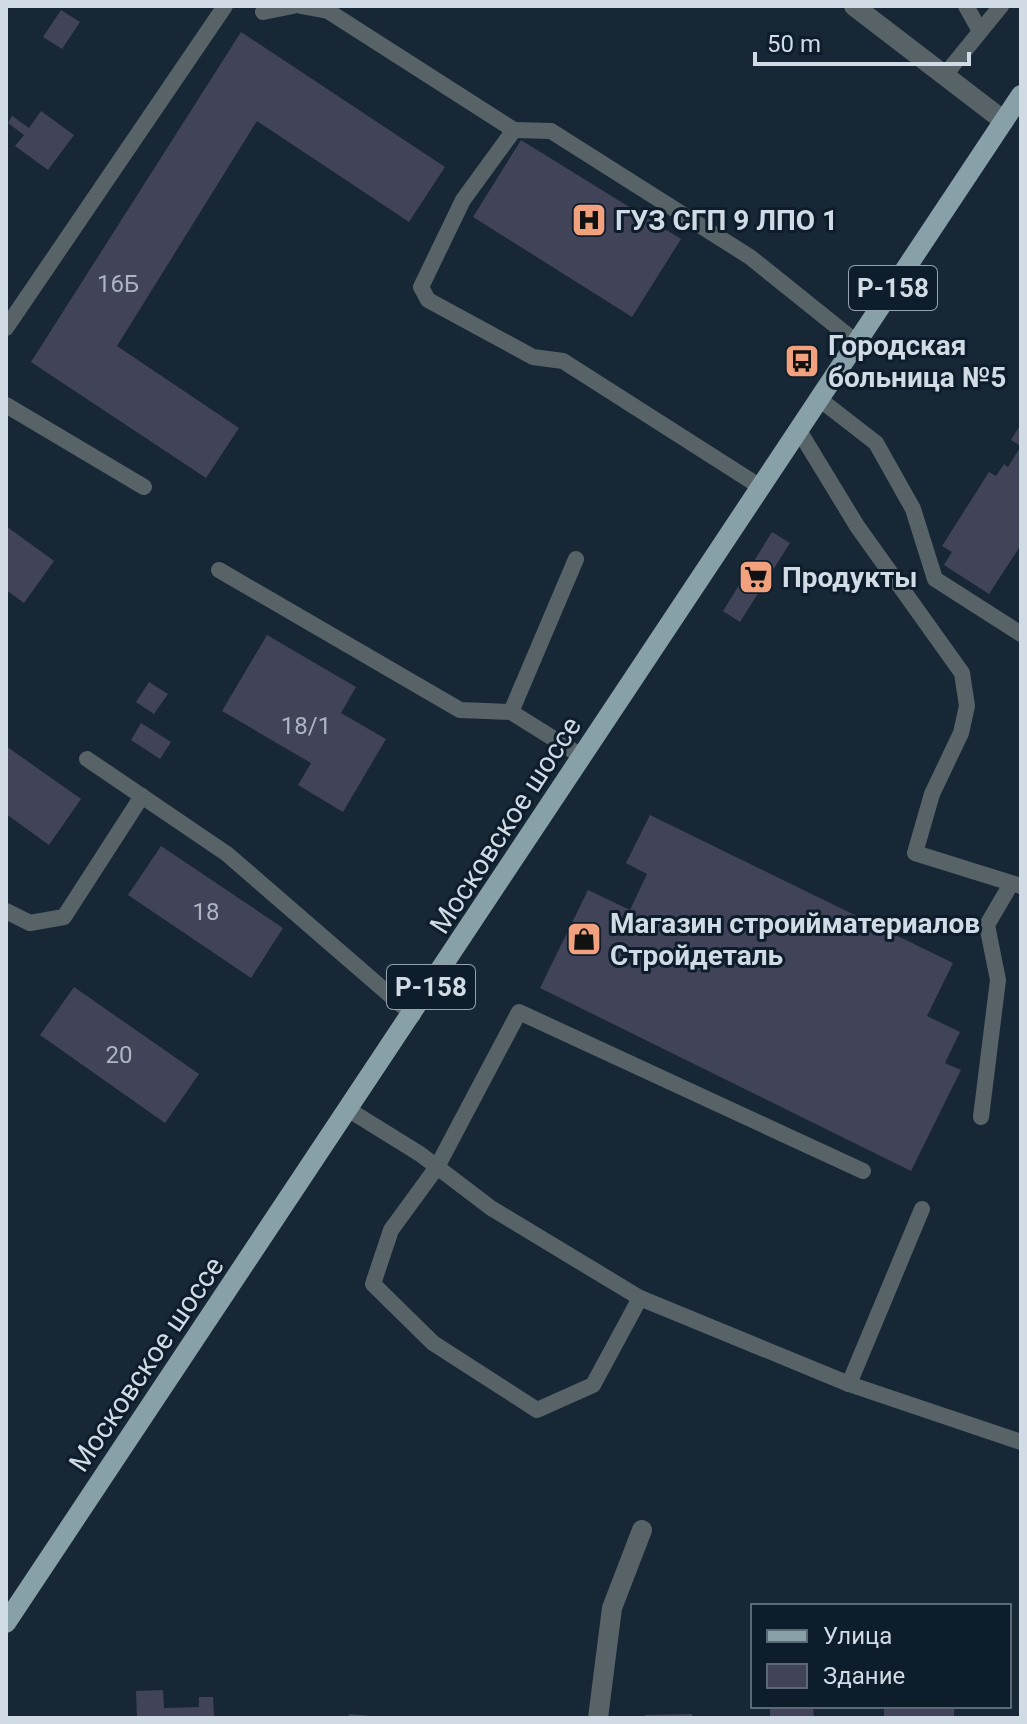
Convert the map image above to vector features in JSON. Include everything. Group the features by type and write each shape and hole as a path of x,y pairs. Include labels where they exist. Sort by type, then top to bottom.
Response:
{"main road":[{"name":"Московское шоссе","path":"6,1623 413,1015 759,486 1021,95"}],"street":[{"path":"854,6 1004,121"},
{"path":"598,1718 612,1608 642,1530"}],"lane":[{"path":"6,328 225,6"},
{"path":"263,12 293,6"},
{"path":"301,6 328,11 514,130 551,131 750,257 856,342"},
{"path":"966,6 980,31"},
{"path":"944,76 1001,6"},
{"path":"514,130 463,200 421,287 428,300 533,357 563,361 759,486"},
{"path":"818,398 876,443 913,509 935,579 1021,634"},
{"path":"6,405 144,487"},
{"path":"798,429 857,526 962,673 967,706 961,733 932,794 915,853 1016,885 987,925 998,980 981,1117"},
{"path":"511,712 576,559"},
{"path":"219,570 460,710 511,712 583,757"},
{"path":"87,759 227,854 413,1015"},
{"path":"6,911 30,923 64,917 142,796"},
{"path":"640,1298 593,1385 537,1410 433,1343 373,1284 391,1230 437,1167 519,1012 863,1171"},
{"path":"349,1110 437,1167 491,1208 640,1298 849,1384 1021,1442"},
{"path":"849,1384 922,1209"}],"building":[{"path":"61,10 80,22 62,49 43,37"},
{"path":"241,32 445,167 409,222 257,121 117,346 239,428 206,478 31,362"},
{"path":"41,111 74,135 48,170 15,146 24,135 8,123 12,116 29,128"},
{"path":"521,140 681,239 632,317 473,217"},
{"path":"1021,424 1021,446 1011,440"},
{"path":"1021,446 1021,545 989,594 944,565 952,552 942,546 989,472 996,476 1004,464 1008,467"},
{"path":"6,526 54,561 24,603 6,590"},
{"name":"Продукты","path":"772,532 790,543 740,622 723,611"},
{"path":"267,635 356,687 341,713 386,739 343,812 298,785 311,763 222,711"},
{"path":"149,682 168,694 154,714 136,702"},
{"path":"141,723 171,742 160,759 131,740"},
{"path":"6,746 81,799 49,845 6,814"},
{"path":"650,815 953,963 927,1016 960,1032 945,1063 961,1070 911,1171 540,988 588,890 630,910 647,874 626,863"},
{"path":"161,846 283,928 251,978 128,895"},
{"path":"74,987 199,1074 165,1123 40,1035"},
{"path":"163,1690 164,1708 199,1707 199,1697 213,1697 214,1718 137,1718 136,1691"},
{"path":"770,1708 813,1708 814,1718 770,1718"},
{"path":"884,1708 954,1708 954,1718 884,1718"},
{"path":"349,1714 370,1716 370,1718 348,1718"},
{"path":"692,1714 693,1718 645,1718 645,1715"}],"place":[{"name":"ГУЗ СГП 9 ЛПО 1","path":"589,220"},
{"name":"Городская больница №5","path":"802,361"},
{"name":"Продукты","path":"756,577"},
{"name":"Магазин строийматериалов Стройдеталь","path":"584,939"}]}
